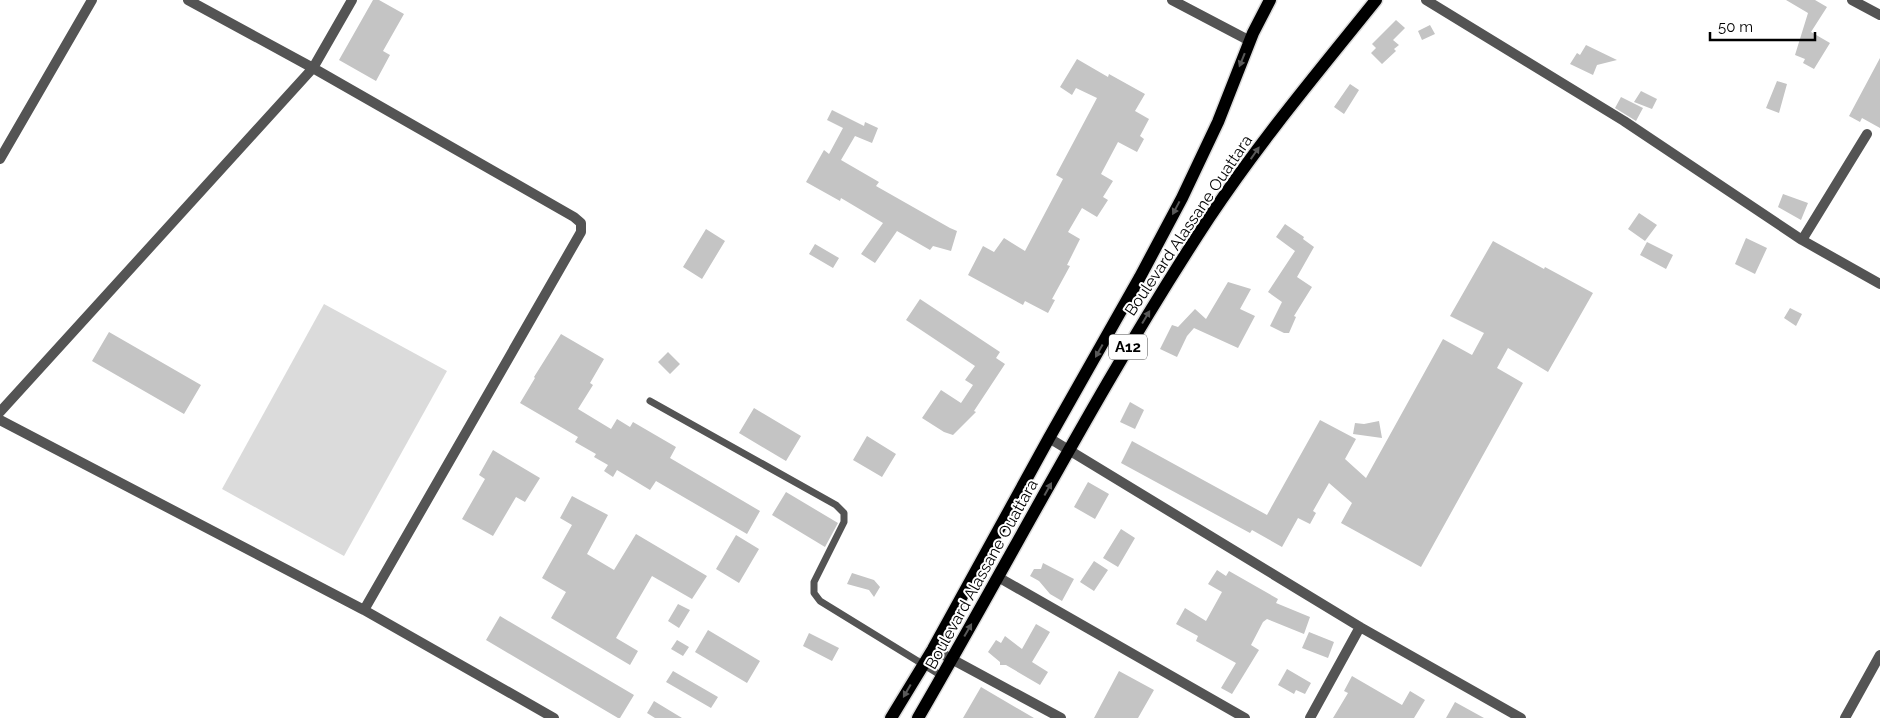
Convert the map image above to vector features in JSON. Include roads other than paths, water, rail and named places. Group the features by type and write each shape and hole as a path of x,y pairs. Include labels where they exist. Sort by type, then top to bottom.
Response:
{"main road":[{"name":"Boulevard Alassane Ouattara","path":"891,718 933,649 1182,198 1218,122 1250,41 1270,0"},
{"name":"Boulevard Alassane Ouattara","path":"918,718 1150,310 1210,217 1259,146 1376,0"}],"street":[{"path":"0,159 92,0"},
{"path":"188,0 314,68 574,217 581,223 581,232 364,610"},
{"path":"0,412 314,68 352,0"},
{"path":"1172,0 1250,41"},
{"path":"1426,0 1624,121 1802,240 1880,284"},
{"path":"1852,0 1880,15"},
{"path":"1802,240 1867,134"},
{"path":"0,420 364,610 554,718"},
{"path":"1049,438 1070,449 1360,627 1522,718"},
{"path":"998,577 1245,718"},
{"path":"1310,718 1360,627"},
{"path":"933,649 1061,718"},
{"path":"1845,718 1880,656"}],"lane":[{"path":"650,401 836,505 844,513 844,522 814,582 814,593 820,601 942,676"}]}
